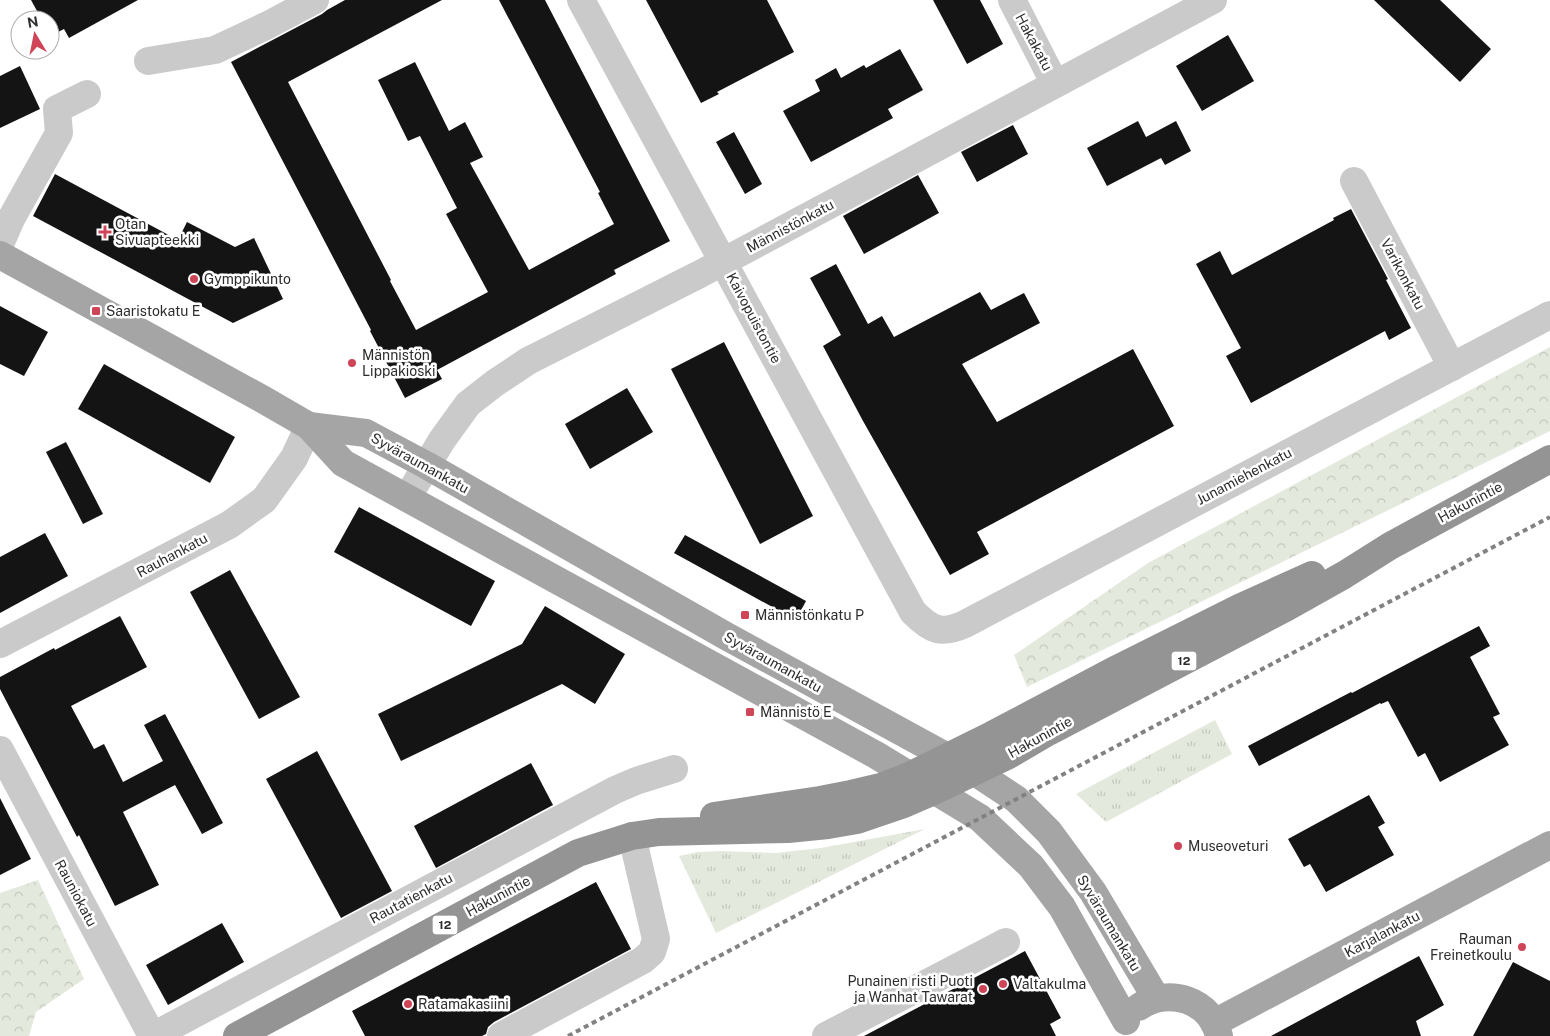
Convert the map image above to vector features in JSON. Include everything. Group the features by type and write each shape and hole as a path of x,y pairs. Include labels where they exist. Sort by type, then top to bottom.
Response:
{"highway":[{"name":"Hakunintie","path":"238,1036 578,853 632,836 660,832 788,829 828,825 873,815 934,792 1287,606 1344,575 1390,546 1550,459"},
{"name":"Hakunintie","path":"660,832 709,816 851,794 881,787 948,758 1117,669 1239,608 1338,563 1390,546"}],"main road":[{"name":"Syväraumankatu","path":"0,255 310,426 343,463 871,752 934,792 980,818 1031,866 1062,908 1123,1029"},
{"name":"Syväraumankatu","path":"310,426 366,433 426,464 726,636 975,772 1016,799 1049,832 1094,892 1156,998"},
{"name":"Karjalankatu","path":"1216,1029 1550,845"},
{"path":"1123,1029 1134,1010 1147,1001 1156,998 1178,997 1192,1001 1204,1010 1216,1029"}],"street":[{"path":"148,62 215,50 315,0"},
{"name":"Kaivopuistontie","path":"581,0 913,612 936,630"},
{"name":"Hakakatu","path":"1012,0 1056,84"},
{"name":"Männistönkatu","path":"407,498 426,464 468,404 494,382 528,361 724,261 1213,0"},
{"path":"0,244 11,219 59,133 57,109 87,94"},
{"name":"Varikonkatu","path":"1354,181 1452,367"},
{"name":"Junamiehenkatu","path":"936,630 951,630 964,624 1550,315"},
{"name":"Rauhankatu","path":"0,644 236,520 264,500 294,458 310,426"},
{"name":"Rauniokatu","path":"0,750 152,1036"},
{"name":"Rautatienkatu","path":"152,1036 615,790 674,769"},
{"path":"501,1036 643,960 652,952 656,939 632,836"},
{"path":"826,1036 1006,942"}],"green space":[{"path":"1550,347 1550,431 1027,687 1014,655 1148,563"},
{"path":"1215,720 1232,754 1106,822 1076,794"},
{"path":"925,829 716,933 679,856 698,852 775,853 821,848"},
{"path":"38,880 84,979 36,1012 29,1036 0,1036 0,893"}],"building":[{"path":"31,0 138,0 69,38 64,29 60,31 60,10 36,10"},
{"path":"345,0 442,0 288,82 416,330 488,292 446,214 457,208 420,136 408,141 378,80 415,62 449,131 465,122 483,157 470,163 529,270 614,224 598,193 600,192 499,0 545,0 670,241 614,270 616,274 437,370 442,379 405,398 231,62"},
{"path":"646,0 767,0 794,52 717,92 719,94 701,103"},
{"path":"933,0 980,0 1003,44 967,64"},
{"path":"1374,0 1440,0 1491,49 1460,82"},
{"path":"1228,35 1254,81 1202,111 1176,66"},
{"path":"900,49 923,90 888,109 893,118 811,162 783,111 820,91 815,80 836,68 841,78 864,65 866,68"},
{"path":"20,66 40,109 0,128 0,76"},
{"path":"1138,121 1146,137 1176,121 1191,151 1165,165 1161,158 1107,186 1087,148"},
{"path":"1013,125 1028,154 977,182 961,152"},
{"path":"734,132 762,184 745,194 716,142"},
{"path":"55,174 178,240 187,222 235,247 254,238 283,299 233,323 33,216"},
{"path":"918,175 939,213 864,254 843,216"},
{"path":"1351,209 1388,279 1386,280 1411,328 1389,340 1385,331 1251,403 1226,356 1241,348 1196,264 1220,251 1232,275"},
{"path":"836,264 868,324 882,316 894,337 980,292 991,310 1024,293 1040,323 962,364 997,422 1133,349 1174,426 977,532 989,554 950,575 823,346 841,335 810,278"},
{"path":"0,306 48,332 24,376 0,364"},
{"path":"724,342 813,516 760,544 671,369"},
{"path":"104,364 235,437 210,483 78,409"},
{"path":"627,388 653,432 590,469 565,424"},
{"path":"66,442 103,514 83,524 46,452"},
{"path":"359,507 495,581 471,626 334,552"},
{"path":"45,533 68,576 0,613 0,557"},
{"path":"685,535 806,601 796,620 674,553"},
{"path":"230,570 300,697 259,719 190,592"},
{"path":"545,606 625,654 595,704 562,684 401,761 378,714 522,644"},
{"path":"120,616 147,667 71,706 94,749 104,744 123,782 163,761 144,725 165,714 223,823 202,834 175,785 123,812 159,885 115,906 0,689 0,677"},
{"path":"1479,626 1490,646 1470,657 1500,714 1493,717 1509,745 1440,782 1425,753 1418,757 1388,701 1380,703 1259,766 1248,746"},
{"path":"317,751 392,891 341,918 266,779"},
{"path":"531,763 553,805 436,868 414,826"},
{"path":"1369,795 1385,823 1378,827 1394,855 1326,892 1310,864 1304,867 1288,839"},
{"path":"0,798 31,859 0,875"},
{"path":"596,882 631,949 494,1022 488,1027 486,1034 482,1036 365,1036 352,1011"},
{"path":"222,923 244,962 168,1005 146,965"},
{"name":"Valtakulma","path":"1025,951 1061,1018 1050,1024 1056,1036 864,1036"},
{"path":"1419,956 1444,1005 1416,1021 1421,1036 1271,1036"},
{"path":"1513,962 1550,981 1550,1036 1473,1036"}],"railway":[{"path":"568,1036 1550,517"}],"place":[{"name":"Otan Sivuapteekki","path":"105,232"},
{"name":"Gymppikunto","path":"194,279"},
{"name":"Saaristokatu E","path":"96,311"},
{"name":"Männistön Lippakioski","path":"352,363"},
{"name":"Männistönkatu P","path":"745,615"},
{"name":"Männistö E","path":"750,712"},
{"name":"Museoveturi","path":"1178,846"},
{"name":"Rauman Freinetkoulu","path":"1522,947"},
{"name":"Valtakulma","path":"1003,984"},
{"name":"Punainen risti Puoti ja Wanhat Tawarat","path":"983,989"},
{"name":"Ratamakasiini","path":"408,1004"}]}
